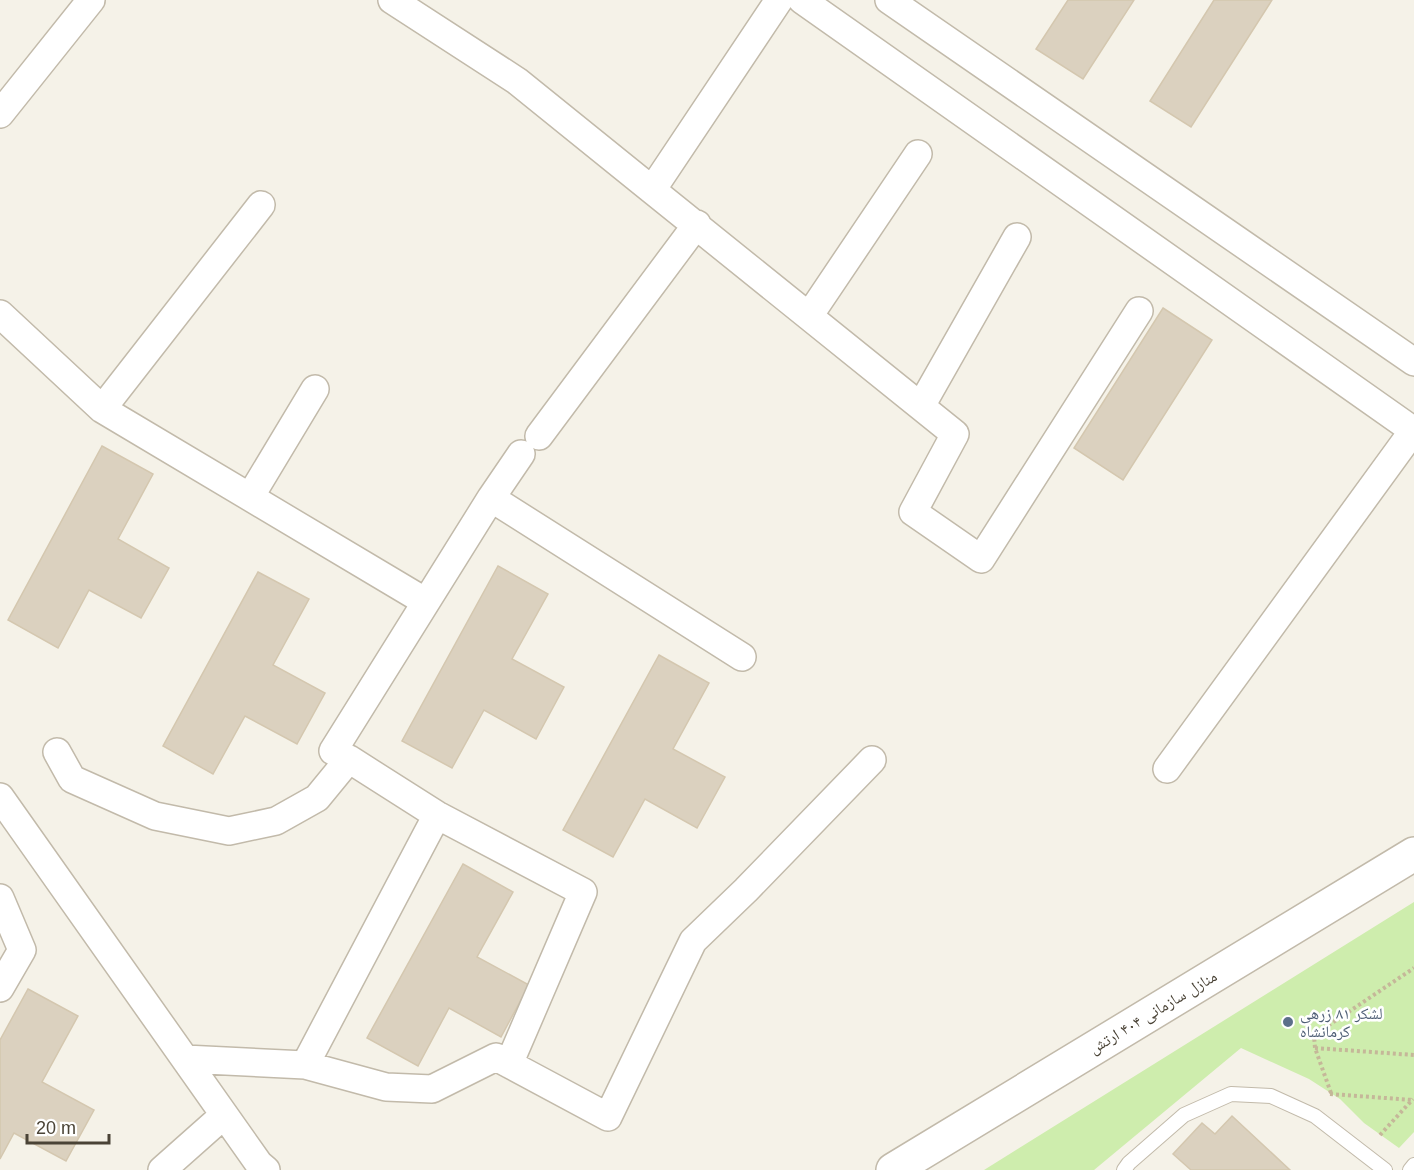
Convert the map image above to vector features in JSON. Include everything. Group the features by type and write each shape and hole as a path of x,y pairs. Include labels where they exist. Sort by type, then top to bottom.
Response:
{"street":[{"path":"0,114 91,0"},
{"path":"392,0 517,81 955,434 913,512 981,559 1138,311"},
{"path":"652,190 778,0"},
{"path":"802,0 1413,431 1167,769"},
{"path":"889,0 1414,362"},
{"path":"808,316 918,154"},
{"path":"102,409 261,205"},
{"path":"509,1064 583,892 437,815 333,751 491,498 697,224"},
{"path":"921,406 1017,237"},
{"path":"0,314 102,409 426,602"},
{"path":"250,497 315,389"},
{"path":"491,498 742,657"},
{"path":"57,752 72,779 155,816 229,831 276,820 318,798 349,759"},
{"path":"185,1059 305,1065 386,1087 432,1089 496,1057 608,1117 693,941 746,890 872,760"},
{"path":"0,797 224,1115 259,1164 266,1170"},
{"path":"305,1065 437,815"},
{"name":"منازل سازمانی ۴۰۴ ارتش","path":"893,1170 1414,854"},
{"path":"0,898 22,950 0,988"},
{"path":"162,1170 224,1115"}],"lane":[{"path":"1124,1170 1184,1115 1231,1094 1271,1096 1315,1116 1385,1170"},
{"path":"1410,1170 1414,1166"}],"path":[{"path":"1331,1093 1315,1048 1314,1035 1414,968"},
{"path":"1315,1048 1414,1055"},
{"path":"1331,1093 1413,1100"},
{"path":"1315,1116 1331,1093"},
{"path":"1380,1135 1413,1100"}],"green space":[{"path":"1414,902 1414,1132 1399,1148 1364,1123 1340,1099 1309,1079 1241,1048 1094,1170 984,1170"}],"building":[{"path":"1068,0 1134,0 1083,79 1036,49"},
{"path":"1214,0 1272,0 1191,127 1150,101"},
{"path":"1163,308 1212,340 1123,480 1074,448"},
{"path":"102,446 153,474 118,539 169,568 141,618 89,590 58,648 8,620"},
{"path":"498,566 548,594 512,659 564,687 536,739 484,710 452,768 402,741"},
{"path":"258,572 309,599 273,665 325,693 297,744 245,716 213,774 163,746"},
{"path":"659,655 709,683 673,749 725,777 697,828 645,799 613,857 563,830"},
{"path":"463,864 513,892 477,957 529,985 501,1037 449,1008 418,1066 367,1038"},
{"path":"28,989 78,1016 42,1082 94,1110 66,1161 14,1133 0,1159 0,1040"},
{"path":"1232,1116 1290,1170 1191,1170 1173,1154 1202,1123 1215,1134"}],"place":[{"name":"لشکر ۸۱ زرهی کرمانشاه","path":"1288,1022"}]}
